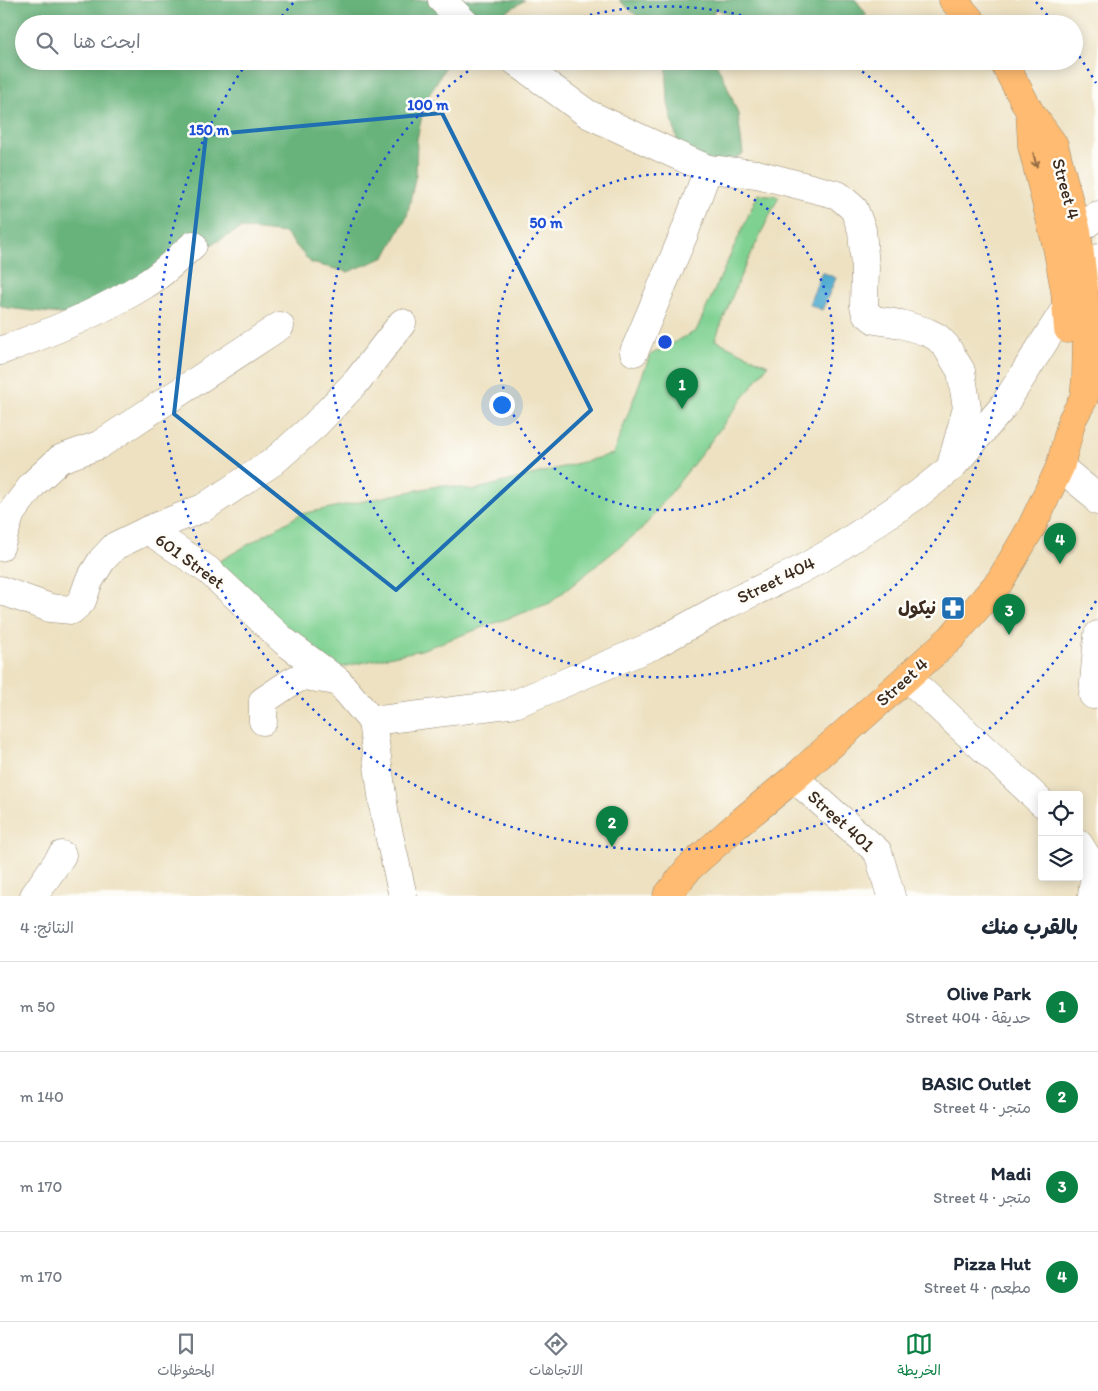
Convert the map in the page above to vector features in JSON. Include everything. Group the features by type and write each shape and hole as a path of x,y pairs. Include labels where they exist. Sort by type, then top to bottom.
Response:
{"main road":[{"path":"953,0 966,15"},
{"name":"Street 4","path":"667,896 689,868 908,678 951,638 1000,581 1031,528 1060,467 1072,420 1084,398 1087,334 1075,297 1054,145 1030,112 1008,70"}],"street":[{"path":"442,0 457,15"},
{"path":"527,70 588,114 708,168 757,174 838,194 854,209 862,230 865,267 864,306 866,313 875,320 901,324 937,337 946,346 961,371 967,408 951,468"},
{"path":"634,352 684,234 708,168"},
{"path":"1067,239 1098,215"},
{"path":"0,351 38,337 98,310 148,283 194,245"},
{"name":"Street 404","path":"372,721 516,703 654,645 724,606 816,562 917,495 951,468 1002,408 1075,297 1098,258"},
{"path":"148,530 202,508 273,462 316,424 357,381 402,322"},
{"path":"0,547 11,514 34,483 60,460 100,445 280,326"},
{"path":"1060,467 1094,495 1098,501"},
{"name":"601 Street","path":"0,590 50,608 72,610 82,601 89,581 108,553 115,546 148,530 208,570 284,641 338,681 372,721"},
{"path":"1093,695 1098,635"},
{"path":"263,720 263,701 291,682 303,676 338,681"},
{"path":"908,678 1038,799"},
{"path":"372,721 385,817 403,896"},
{"name":"Street 401","path":"794,778 878,852 891,896"},
{"path":"1083,852 1095,878"},
{"path":"34,896 62,855"}],"highlighted area":[{"path":"442,113 591,410 396,590 174,414 206,135"}],"green space":[{"path":"0,0 525,0 503,15 15,15 15,70 444,70 425,102 417,139 416,174 407,216 385,257 348,272 311,263 285,233 242,228 87,317 7,308 0,305"},
{"path":"619,0 856,0 867,15 729,15 715,8 713,15 636,15"},
{"path":"666,70 720,70 738,114 743,154 708,173 678,144 668,103"},
{"path":"758,194 779,196 740,277 715,340 768,365 643,528 550,603 421,650 327,670 218,562 301,514 442,485 474,490 613,454 650,355 696,331"}],"water":[{"path":"822,272 836,278 822,310 809,304"}],"place":[{"name":"Olive Park","path":"682,409"},
{"name":"Pizza Hut","path":"1060,564"},
{"name":"نيكول","path":"953,608"},
{"name":"Madi","path":"1009,635"},
{"name":"BASIC Outlet","path":"612,847"}]}
